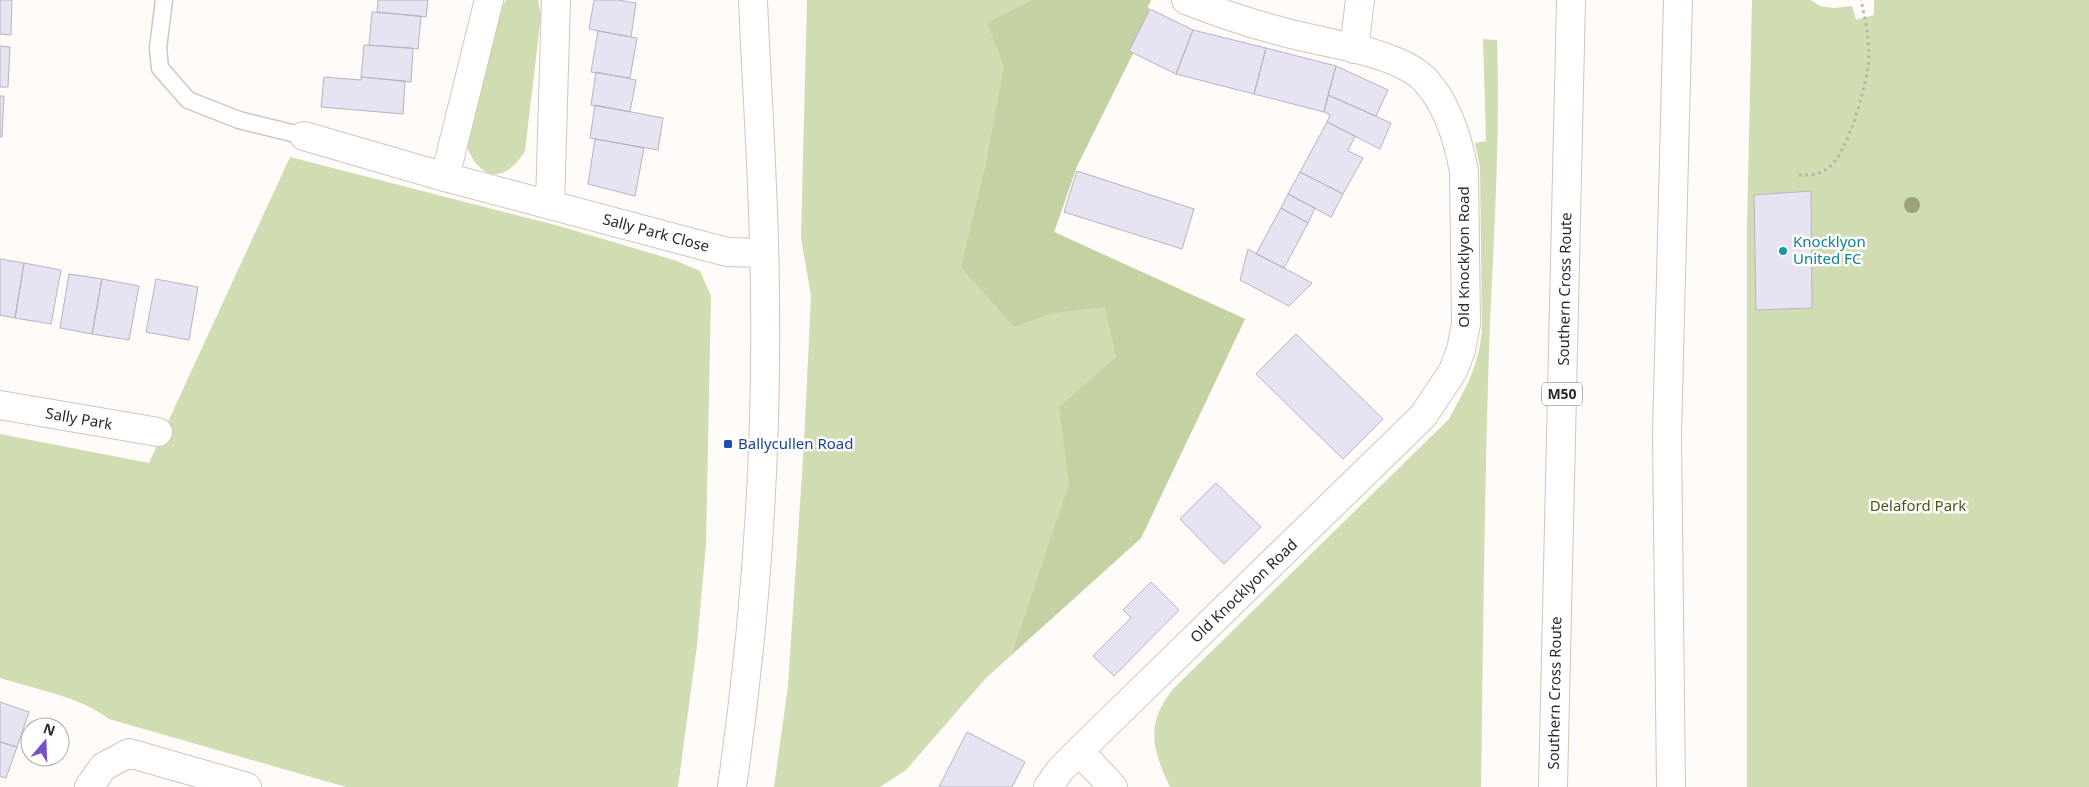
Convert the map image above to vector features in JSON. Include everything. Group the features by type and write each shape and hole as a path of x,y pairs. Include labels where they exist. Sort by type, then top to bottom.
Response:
{"main road":[{"path":"445,177 489,0"},
{"path":"550,204 556,0"},
{"path":"732,787 750,648 758,555 764,433 764,253 753,0"},
{"name":"Old Knocklyon Road","path":"1048,787 1061,769 1079,751 1423,416 1453,371 1462,350 1466,324 1464,171 1451,122 1426,80 1411,68 1354,49 1241,21 1186,0"},
{"path":"1354,49 1360,0"},
{"name":"Southern Cross Route","path":"1553,787 1571,0"},
{"path":"1671,787 1667,434 1678,0"},
{"name":"Sally Park Close","path":"304,136 445,177 727,252 764,253"},
{"name":"Sally Park","path":"0,405 158,432"},
{"path":"1079,751 1113,787"},
{"path":"89,787 103,767 129,753 247,787"}],"lane":[{"path":"164,0 158,48 160,68 188,100 239,120 304,136"}],"path":[{"path":"1799,175 1814,176 1829,168 1840,154 1851,129 1863,91 1869,58 1861,0"}],"green space":[{"path":"506,0 538,0 541,15 525,151 508,170 499,174 491,174 483,170 476,163 465,140 501,8"},
{"path":"807,0 1151,0 1148,6 1151,17 1077,166 1054,232 1245,319 1141,538 985,679 906,770 880,787 774,787 788,686 804,443 811,296 801,238"},
{"path":"1033,0 1151,0 1148,6 1151,17 1077,166 1054,232 1245,319 1141,538 1012,654 1069,484 1059,407 1116,357 1105,307 1053,313 1014,327 961,267 986,164 1004,66 987,23"},
{"name":"Delaford Park","path":"1752,0 1811,0 1820,6 1834,8 1852,6 1856,20 1874,15 1874,0 2089,0 2089,787 1747,787 1747,226"},
{"path":"1483,39 1497,40 1498,126 1489,340 1481,787 1170,787 1159,761 1154,737 1158,714 1173,689 1449,419 1471,375 1478,353 1482,327 1480,167 1475,143 1486,141"},
{"path":"290,157 559,226 674,260 700,271 711,296 706,545 697,645 678,787 346,787 109,719 98,711 71,699 0,678 0,434 149,463"}],"building":[{"path":"0,0 12,0 11,35 0,34"},
{"path":"378,0 428,0 426,17 377,12"},
{"path":"594,0 618,0 636,3 631,37 589,29"},
{"path":"1150,9 1193,30 1176,74 1129,51"},
{"path":"372,12 421,16 418,49 369,45"},
{"path":"1193,30 1266,48 1254,94 1176,74"},
{"path":"598,31 637,38 630,78 591,72"},
{"path":"364,45 413,48 411,82 361,77"},
{"path":"0,46 10,47 8,87 0,87"},
{"path":"1266,48 1336,66 1324,112 1254,94"},
{"path":"1336,66 1388,90 1376,116 1328,95"},
{"path":"596,72 636,80 630,112 591,105"},
{"path":"324,77 361,80 361,77 405,81 403,114 321,107"},
{"path":"1328,95 1391,123 1380,149 1327,122 1330,115 1324,112"},
{"path":"0,96 4,96 2,137 0,137"},
{"path":"595,105 663,118 658,150 590,138"},
{"path":"1327,122 1355,136 1348,151 1363,158 1343,194 1300,172"},
{"path":"595,139 644,148 635,196 588,184"},
{"path":"1077,171 1194,209 1182,249 1064,212"},
{"path":"1300,172 1343,194 1331,217 1288,194"},
{"name":"Knocklyon United FC","path":"1811,191 1812,308 1756,310 1754,195"},
{"path":"1288,194 1315,208 1308,223 1281,208"},
{"path":"1281,208 1308,223 1284,268 1256,254"},
{"path":"1248,249 1312,283 1289,306 1240,280"},
{"path":"0,259 24,263 15,318 0,315"},
{"path":"24,263 61,270 51,324 15,318"},
{"path":"69,274 102,279 92,334 60,328"},
{"path":"102,279 139,286 129,340 92,334"},
{"path":"156,279 198,287 189,340 146,332"},
{"path":"1296,334 1383,419 1343,459 1256,374"},
{"path":"1216,483 1261,527 1224,564 1180,519"},
{"path":"1151,582 1179,610 1114,676 1093,656 1131,618 1123,610"},
{"path":"0,702 29,712 27,717 20,717 20,738 17,747 0,742"},
{"path":"967,732 1025,762 1012,787 939,787"},
{"path":"0,742 17,747 6,778 0,776"}],"place":[{"name":"Knocklyon United FC","path":"1783,251"},
{"name":"Ballycullen Road","path":"728,444"}]}
